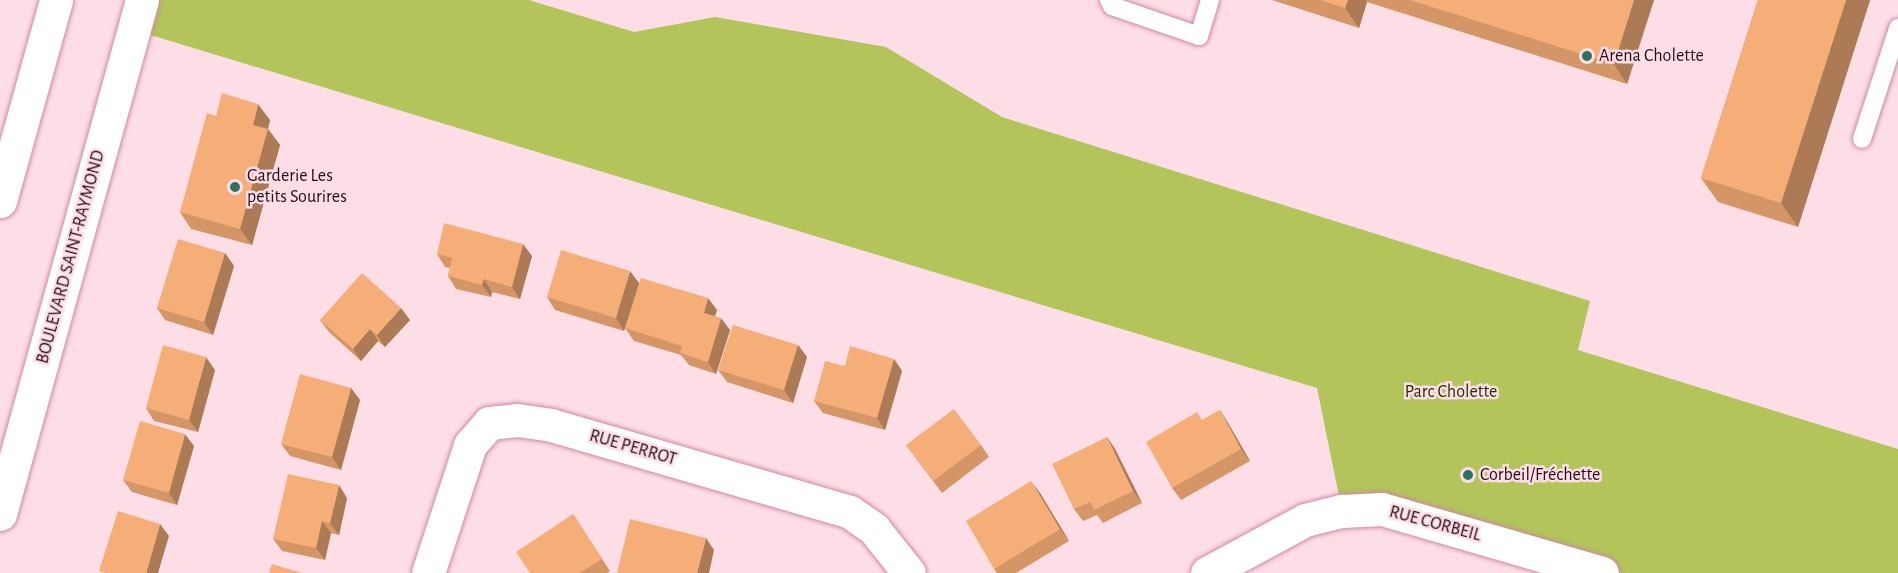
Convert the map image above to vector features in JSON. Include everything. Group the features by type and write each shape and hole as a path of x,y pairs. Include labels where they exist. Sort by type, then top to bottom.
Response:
{"street":[{"path":"0,201 56,0"},
{"name":"BOULEVARD SAINT-RAYMOND","path":"0,514 142,0"},
{"name":"RUE PERROT","path":"428,573 470,446 489,423 517,420 550,425 850,512 874,529 909,573"},
{"name":"RUE CORBEIL","path":"1207,573 1305,520 1342,511 1382,509 1602,573"}],"lane":[{"path":"1109,0 1112,6 1199,36 1210,0"},
{"path":"1862,140 1897,36"}],"green space":[{"name":"Parc Cholette","path":"142,0 529,0 634,32 715,17 886,47 1002,117 1590,301 1578,350 1898,449 1898,573 1602,573 1342,511 1317,388 134,30"}],"building":[{"path":"1320,0 1348,0 1345,8"},
{"path":"1410,0 1634,0 1614,64"},
{"path":"1758,0 1846,0 1781,203 1701,178"},
{"name":"Garderie Les petits Sourires","path":"222,93 258,104 253,125 268,129 240,229 180,212 207,113 216,116"},
{"path":"444,223 523,244 512,287 484,279 482,285 448,276 452,258 437,254"},
{"path":"178,239 225,253 204,322 157,308"},
{"path":"561,250 630,271 616,318 547,297"},
{"path":"362,273 401,308 377,335 370,329 353,349 320,320"},
{"path":"641,278 708,298 704,313 721,318 708,362 680,353 682,346 625,328"},
{"path":"733,325 798,345 784,390 718,370"},
{"path":"163,345 206,357 189,420 146,408"},
{"path":"850,346 894,359 877,418 814,401 825,361 845,366"},
{"path":"300,374 351,388 332,457 281,444"},
{"path":"954,409 981,445 933,481 906,445"},
{"path":"1220,410 1241,449 1172,488 1146,442 1197,412 1202,420"},
{"path":"140,421 185,434 169,493 123,480"},
{"path":"1107,437 1133,491 1094,510 1090,502 1074,509 1052,464"},
{"path":"288,474 339,485 330,523 322,521 316,548 273,539"},
{"path":"1031,481 1060,529 994,569 966,521"},
{"path":"118,511 160,524 146,573 99,571"},
{"path":"573,514 602,559 580,573 530,573 516,552"},
{"path":"630,519 706,538 697,573 617,573"},
{"path":"272,564 302,573 269,573"}],"place":[{"name":"Arena Cholette","path":"1587,56"},
{"name":"Garderie Les petits Sourires","path":"235,187"},
{"name":"Corbeil/Fréchette","path":"1468,475"}]}
